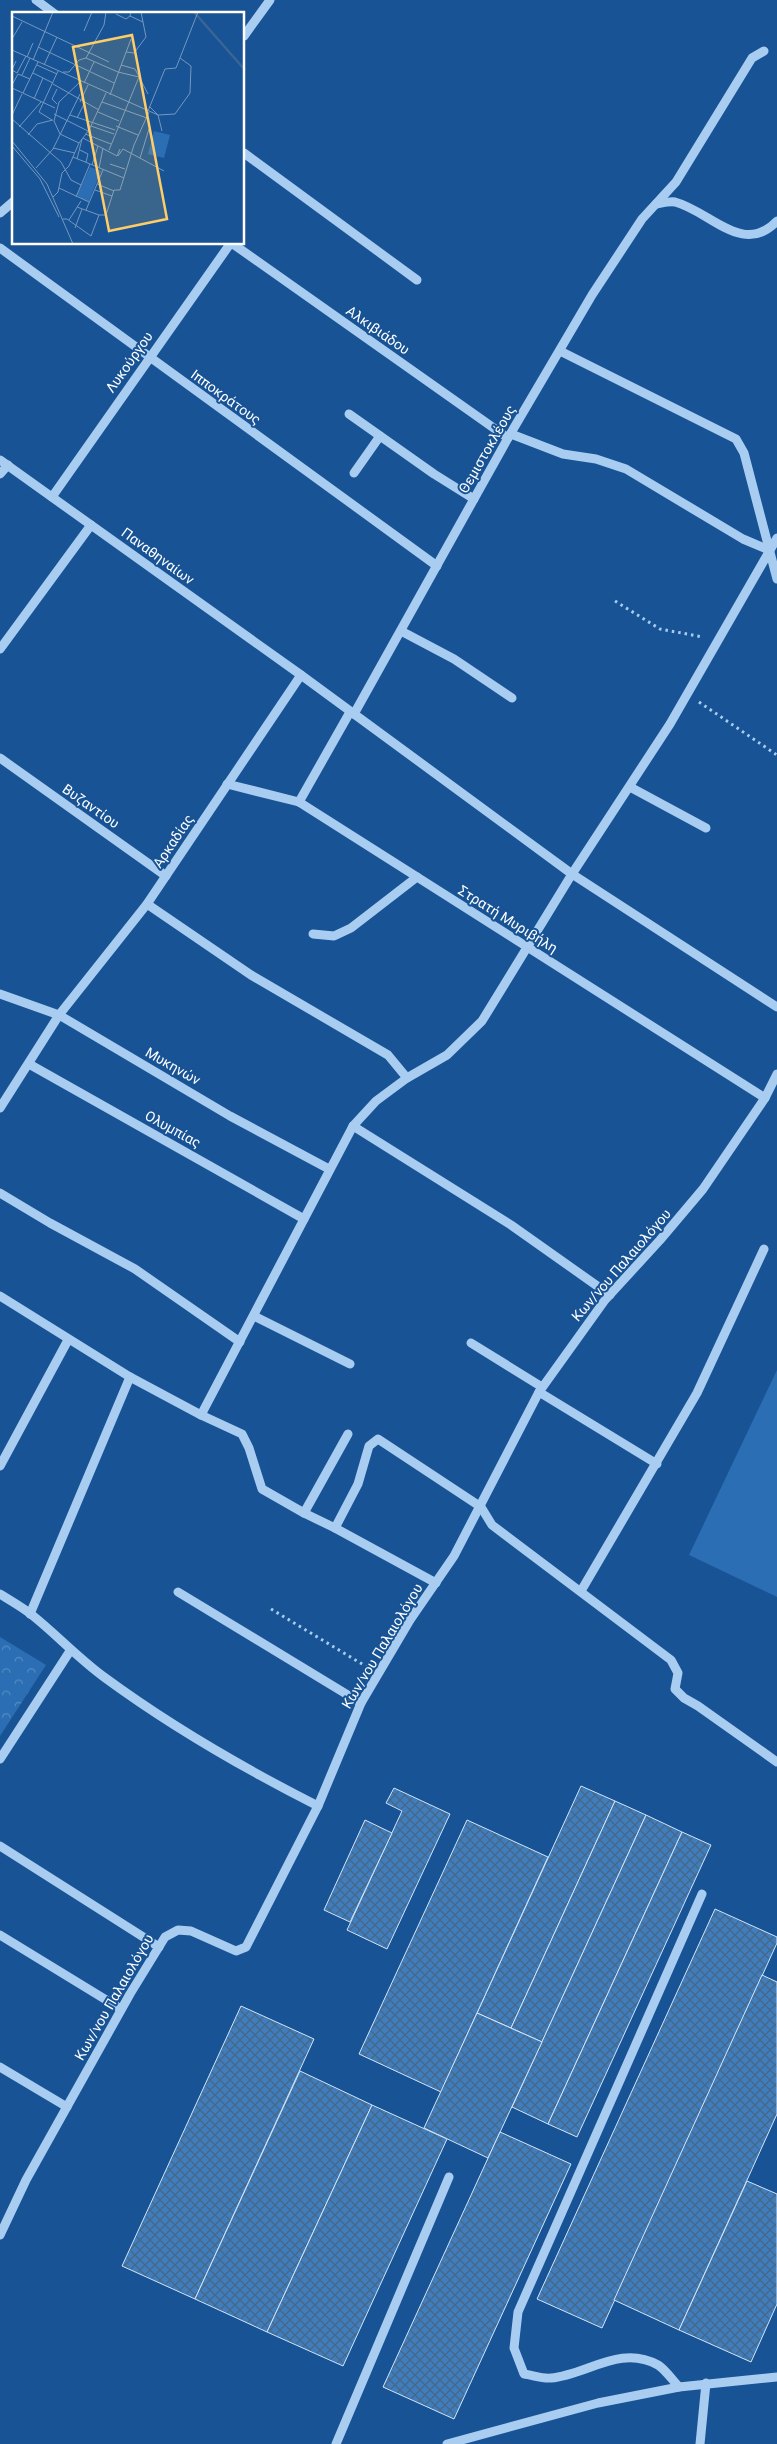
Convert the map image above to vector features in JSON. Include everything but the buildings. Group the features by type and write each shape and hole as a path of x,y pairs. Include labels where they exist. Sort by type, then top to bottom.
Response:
{"street":[{"path":"36,0 52,12"},
{"path":"245,35 270,0"},
{"name":"Θεμιστοκλέους","path":"299,802 401,631 510,436 629,238 676,182 752,58 764,51"},
{"path":"245,154 417,280"},
{"path":"656,204 674,201 741,234 754,235 768,231 777,221"},
{"path":"0,213 12,203"},
{"name":"Λυκούργου","path":"52,496 230,245"},
{"name":"Αλκιβιάδου","path":"232,245 510,436 563,454 596,459 626,469 742,539 769,550"},
{"name":"Ιπποκράτους","path":"0,248 437,566"},
{"path":"560,351 736,439 744,452 777,579"},
{"path":"349,414 434,474 474,499"},
{"path":"354,473 380,436"},
{"path":"0,474 4,462"},
{"name":"Παναθηναίων","path":"4,462 301,675 572,874 777,1007"},
{"path":"0,650 91,525"},
{"path":"200,1416 353,1126 376,1101 407,1078 447,1055 482,1021 572,874 688,695 777,538"},
{"path":"401,631 454,659 512,698"},
{"name":"Αρκαδίας","path":"0,1108 59,1015 147,904 301,675"},
{"name":"Βυζαντίου","path":"0,758 166,876"},
{"name":"Στρατή Μυριβήλη","path":"228,784 299,802 765,1098"},
{"path":"630,787 706,828"},
{"path":"313,934 334,936 351,928 417,877"},
{"path":"147,904 251,975 388,1055 407,1078"},
{"name":"Μυκηνών","path":"0,994 59,1015 230,1116 329,1169"},
{"name":"Ολυμπίας","path":"29,1064 304,1219"},
{"name":"Κων/νου Παλαιολόγου","path":"0,2235 26,2180 121,2009 165,1937 178,1930 191,1931 236,1951 246,1947 318,1806 361,1704 410,1620 454,1556 481,1507 518,1429 541,1389 610,1294 660,1240 703,1188 765,1098 777,1074"},
{"path":"353,1126 511,1225 610,1294"},
{"path":"0,1193 50,1223 135,1269 240,1342"},
{"path":"581,1591 697,1393 764,1249"},
{"path":"0,1296 130,1377 200,1416 242,1434 250,1448 262,1489 436,1583"},
{"path":"254,1316 350,1364"},
{"path":"0,1466 68,1340"},
{"path":"471,1343 657,1464"},
{"path":"30,1614 130,1377"},
{"path":"304,1513 348,1434"},
{"path":"335,1528 358,1484 369,1446 374,1440 378,1439 481,1507 492,1525 671,1660 678,1673 675,1689 684,1698 777,1762"},
{"path":"178,1592 361,1704"},
{"path":"0,1594 30,1614 70,1651 137,1701 204,1744 318,1806"},
{"path":"0,1759 70,1651"},
{"path":"0,1846 158,1947"},
{"path":"679,2387 658,2365 631,2357 599,2362 576,2372 549,2379 524,2374 514,2348 518,2312 702,1894"},
{"path":"0,1935 121,2009"},
{"path":"0,2067 67,2107"},
{"path":"336,2444 449,2177"},
{"path":"447,2444 598,2403 706,2383 777,2377"},
{"path":"700,2444 706,2383"}],"path":[{"path":"615,601 660,629 720,639"},
{"path":"688,695 777,755"},
{"path":"271,1609 378,1675"}],"green space":[{"path":"777,1370 777,1597 689,1555"},
{"path":"0,1637 46,1665 0,1736"}]}
